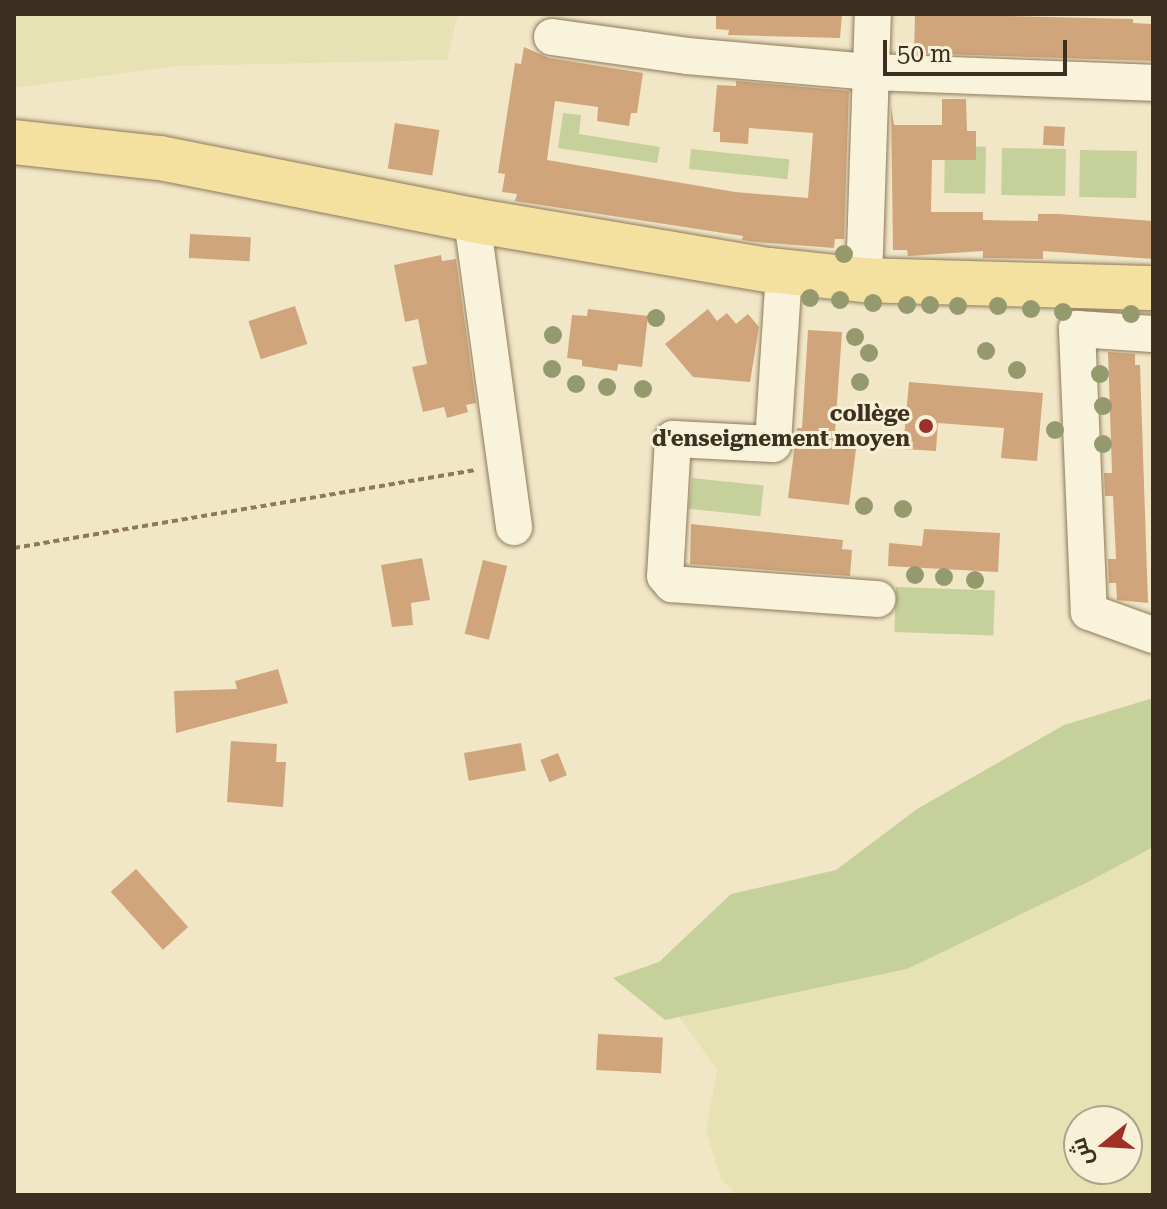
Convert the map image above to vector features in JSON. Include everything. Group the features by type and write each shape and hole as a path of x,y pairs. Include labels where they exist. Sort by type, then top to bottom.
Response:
{"main road":[{"path":"14,142 160,158 472,220 784,272 1153,299"}],"street":[{"path":"864,280 873,14"},
{"path":"552,37 687,56 871,72 1153,83"},
{"path":"472,220 514,527"},
{"path":"784,272 773,444 673,439 665,576 672,584 877,599"},
{"path":"1153,334 1077,329 1089,612 1153,635"}],"path":[{"path":"14,548 242,513 505,465"}],"shaded area":[{"path":"14,14 458,14 447,60 178,66 14,88"},
{"path":"1153,847 1153,1195 736,1195 721,1179 706,1131 717,1069 679,1017 907,969"}],"green space":[{"path":"563,113 581,115 579,134 660,147 657,163 558,148"},
{"path":"945,146 986,147 985,194 944,193"},
{"path":"1002,148 1066,149 1065,196 1001,195"},
{"path":"691,149 789,159 787,179 689,169"},
{"path":"1080,150 1137,151 1136,198 1079,197"},
{"path":"692,478 764,486 760,516 689,509"},
{"path":"896,587 995,590 993,635 894,632"},
{"path":"1153,698 1153,847 1088,882 907,969 665,1020 613,978 659,962 731,894 836,870 917,809 1064,725"}],"building":[{"path":"716,14 842,14 840,38 728,35 729,30 716,29"},
{"path":"915,14 1133,19 1133,23 1153,24 1153,61 914,53"},
{"path":"524,47 549,58 643,73 637,113 631,113 629,126 597,121 598,107 555,101 547,160 735,192 808,198 813,133 749,128 748,144 720,142 720,132 713,132 717,85 736,86 736,81 849,91 844,239 835,239 834,248 756,242 742,240 743,236 515,201 517,194 502,192 505,174 498,173 515,63 521,64"},
{"path":"942,99 966,99 967,131 976,131 976,160 932,160 931,212 983,212 983,220 1038,221 1038,214 1059,214 1153,221 1153,259 1043,251 1043,259 983,258 983,251 908,256 907,250 893,250 891,106 894,125 942,125"},
{"path":"395,123 439,130 432,175 388,168"},
{"path":"1044,126 1065,127 1064,146 1043,145"},
{"path":"190,234 251,237 250,261 189,258"},
{"path":"441,255 442,261 456,259 476,403 466,405 468,412 447,418 444,407 423,412 412,367 427,364 418,319 405,322 394,265"},
{"path":"295,306 307,344 261,359 248,321"},
{"path":"588,309 648,316 642,367 618,364 617,371 582,366 582,360 567,358 572,315 587,316"},
{"path":"708,309 717,321 727,313 736,324 748,314 759,327 750,382 693,377 665,344"},
{"path":"808,330 842,332 834,446 856,449 849,505 788,498 797,428 802,428"},
{"path":"1108,352 1135,354 1135,365 1140,365 1148,603 1117,600 1116,583 1109,583 1108,559 1116,559 1113,496 1105,496 1104,473 1112,473"},
{"path":"909,382 1043,393 1037,461 1001,458 1004,428 938,423 936,451 903,449"},
{"path":"691,524 843,540 842,549 852,550 850,576 690,564"},
{"path":"924,529 1000,533 998,572 888,566 889,543 922,546"},
{"path":"422,558 430,600 411,603 413,625 392,627 381,565"},
{"path":"483,560 507,566 489,640 465,634"},
{"path":"278,669 288,703 176,733 174,691 237,689 235,681"},
{"path":"231,741 277,744 276,762 286,762 283,807 227,802"},
{"path":"521,743 526,771 469,781 464,753"},
{"path":"558,753 567,775 549,782 540,760"},
{"path":"136,869 188,927 163,950 111,892"},
{"path":"598,1034 663,1037 661,1073 596,1070"}],"place":[{"name":"collège d'enseignement moyen","path":"926,426"}]}
